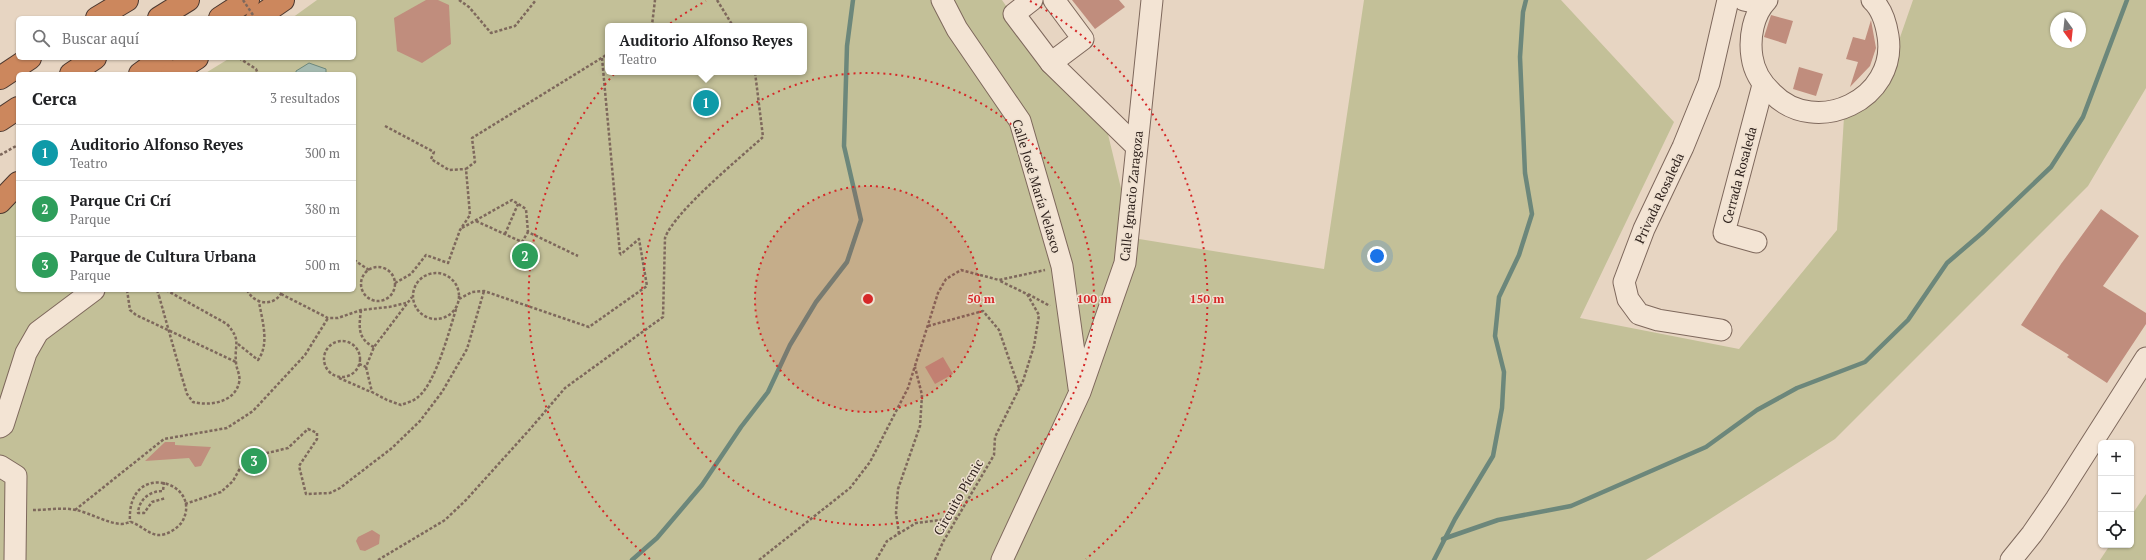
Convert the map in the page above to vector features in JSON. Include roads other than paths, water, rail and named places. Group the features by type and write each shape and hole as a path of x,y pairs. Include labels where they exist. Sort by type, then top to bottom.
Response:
{"highway":[{"path":"100,16 127,0"},
{"path":"162,16 188,0"},
{"path":"223,16 248,0"},
{"path":"259,16 283,0"},
{"path":"0,78 27,60"},
{"path":"74,72 92,60"},
{"path":"143,72 159,60"},
{"path":"175,72 194,60"},
{"path":"0,120 16,109"},
{"path":"0,180 16,172"},
{"path":"0,202 16,185"}],"street":[{"name":"Calle José María Velasco","path":"942,0 957,29 1020,121 1062,266 1080,392"},
{"path":"1032,0 1014,14 1051,62 1136,146"},
{"path":"1051,62 1083,39 1054,0"},
{"name":"Calle Ignacio Zaragoza","path":"1002,560 1080,392 1124,263 1152,0"},
{"name":"Privada Rosaleda","path":"1720,330 1658,320 1639,314 1628,299 1624,282 1644,229 1683,147 1709,83 1728,0"},
{"path":"1758,1 1750,44 1753,65 1763,84 1778,100 1798,110 1819,114 1841,110 1860,100 1876,85 1886,66 1889,44 1886,23 1872,0"},
{"path":"0,70 27,60"},
{"name":"Cerrada Rosaleda","path":"1756,242 1724,233 1763,84"},
{"path":"0,427 3,425 26,353 38,332 91,292"},
{"path":"2013,559 2032,534 2146,358"},
{"path":"0,466 16,476 15,560"}],"waterway":[{"path":"632,560 657,538 702,485 741,427 768,392 790,345 816,302 847,262 861,220 844,146 847,46 853,0"},
{"path":"1434,560 1455,519 1493,456 1502,408 1504,372 1495,336 1499,297 1519,255 1532,214 1525,173 1520,57 1523,12 1526,0"},
{"path":"1443,539 1498,520 1571,506 1706,447 1757,410 1797,388 1865,362 1908,320 1947,263 1982,233 2051,167 2083,117 2127,0"}],"place":[{"name":"Auditorio Alfonso Reyes","path":"706,103"},
{"name":"Parque Cri Crí","path":"525,256"},
{"name":"Parque de Cultura Urbana","path":"254,461"}]}
